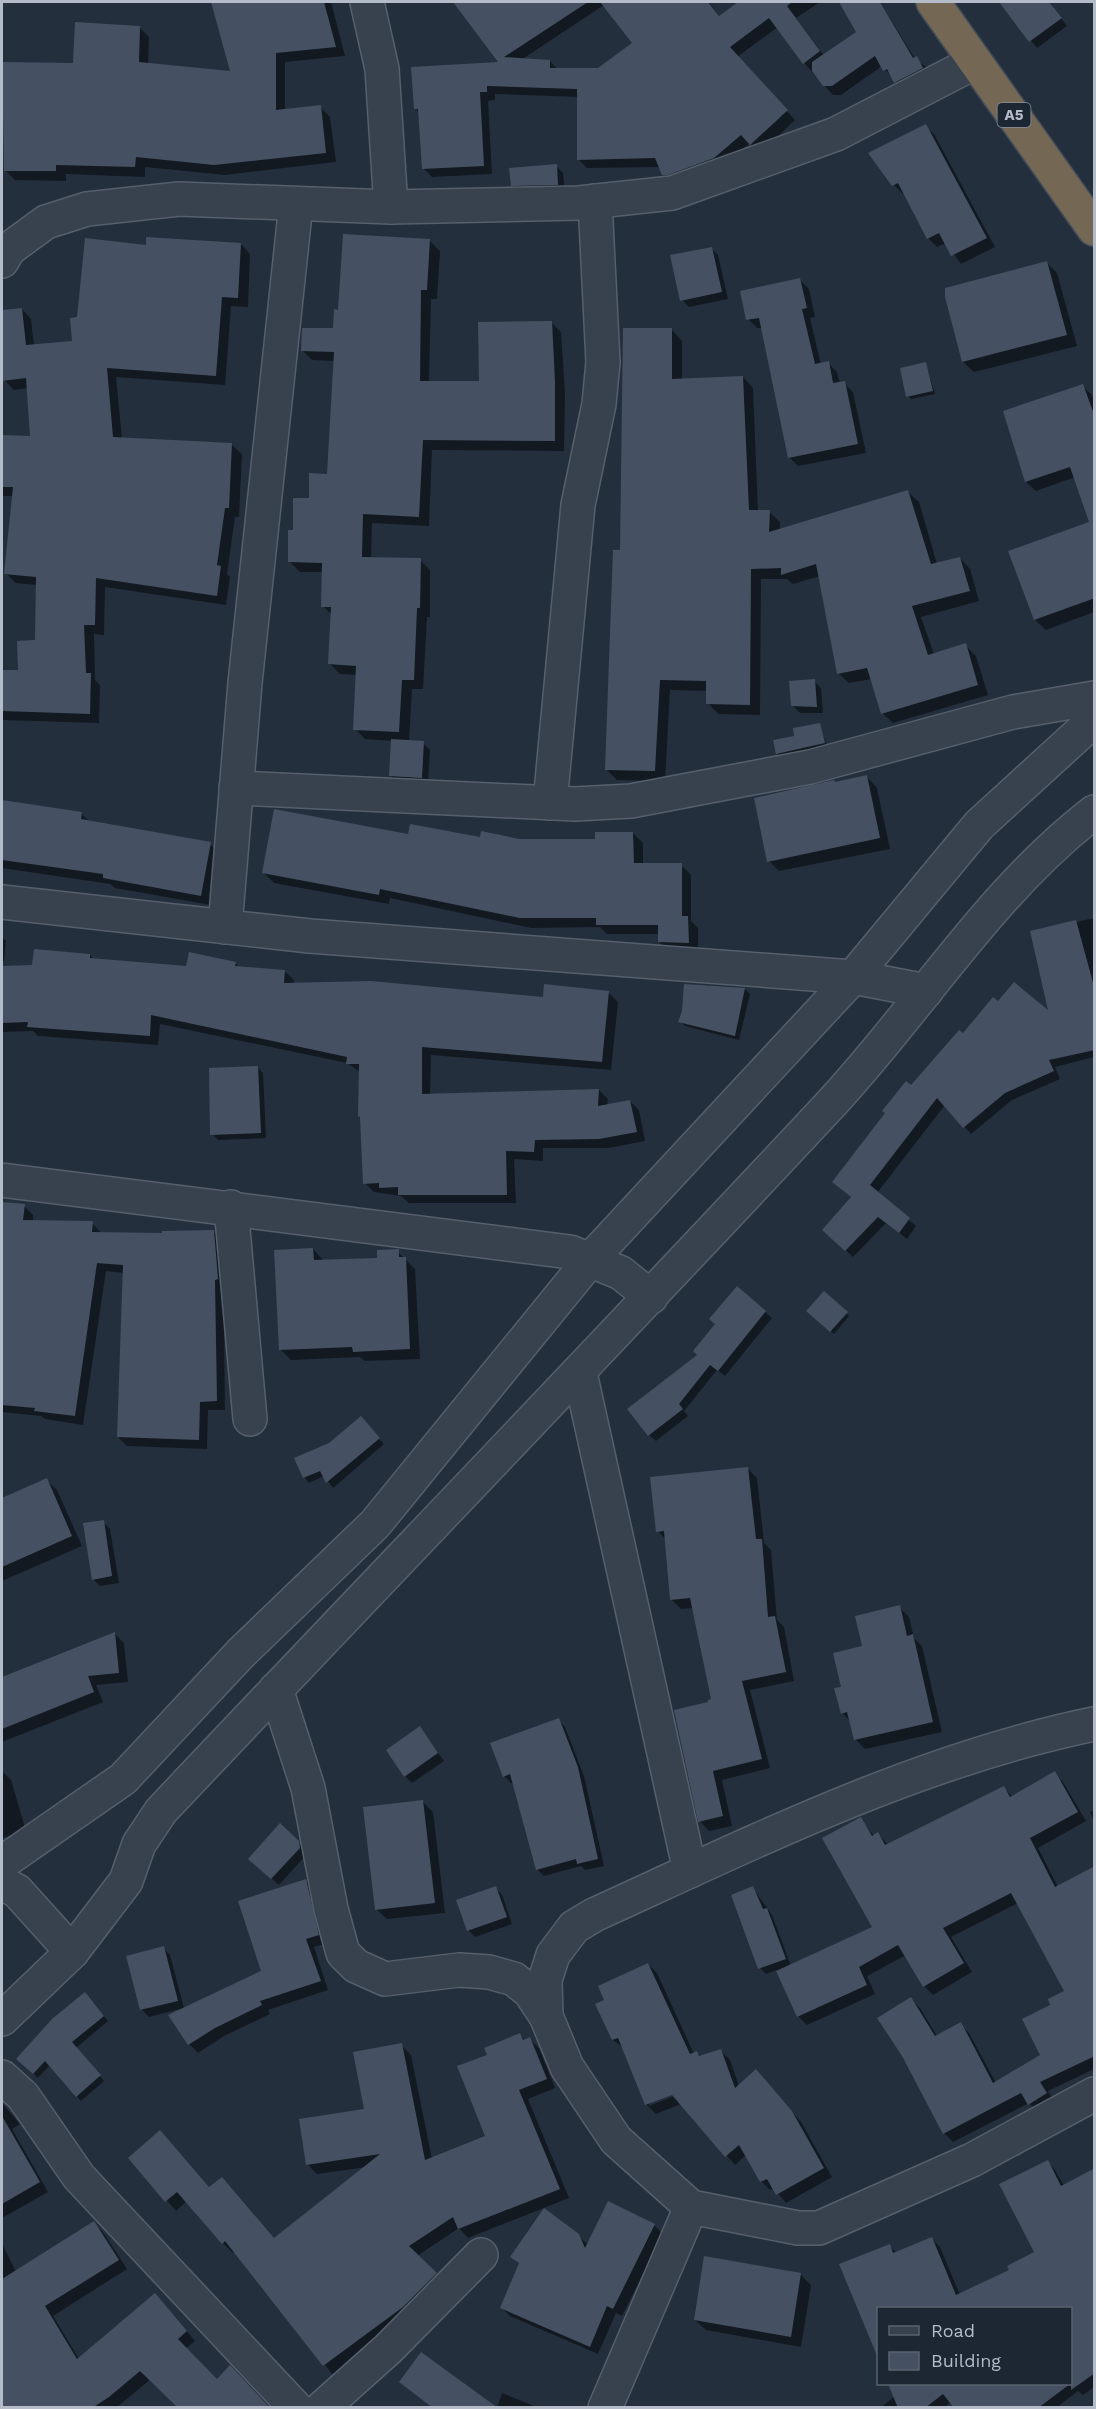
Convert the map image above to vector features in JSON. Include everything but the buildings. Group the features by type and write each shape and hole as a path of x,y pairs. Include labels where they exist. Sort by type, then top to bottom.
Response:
{"highway":[{"name":"A5","path":"933,2 1095,229"}],"street":[{"path":"367,2 381,69 391,207"},
{"path":"4,247 46,222 87,209 179,199 391,207 595,201 672,193 743,170 836,134 975,62"},
{"path":"550,803 578,505 599,404 603,363 595,201"},
{"path":"225,927 296,204"},
{"path":"237,788 550,803 631,801 810,767 1013,712 1095,698"},
{"path":"2,1863 123,1779 241,1653 375,1524 590,1260 853,977 979,825 1095,720"},
{"path":"2,2019 72,1952 126,1881 139,1844 161,1812 580,1373 856,1077 991,909 1060,838 1095,812"},
{"path":"2,902 310,936 853,977 926,991"},
{"path":"2,1180 231,1207 570,1252 621,1273 651,1297"},
{"path":"231,1207 250,1419"},
{"path":"580,1373 690,1871"},
{"path":"276,1689 308,1788 331,1909 344,1953 356,1966 385,1979 459,1970 489,1972 514,1979 530,1992 546,2016 567,2067 616,2140 691,2207 798,2228 819,2228 1091,2106"},
{"path":"546,2016 545,1980 553,1955 574,1928 594,1915 860,1796 972,1756 1059,1731 1095,1724"},
{"path":"123,1779 161,1812"},
{"path":"2,1883 17,1891 72,1952"},
{"path":"2,2077 23,2096 79,2177 296,2408"},
{"path":"605,2408 691,2207"},
{"path":"322,2408 388,2349 481,2256"}]}
